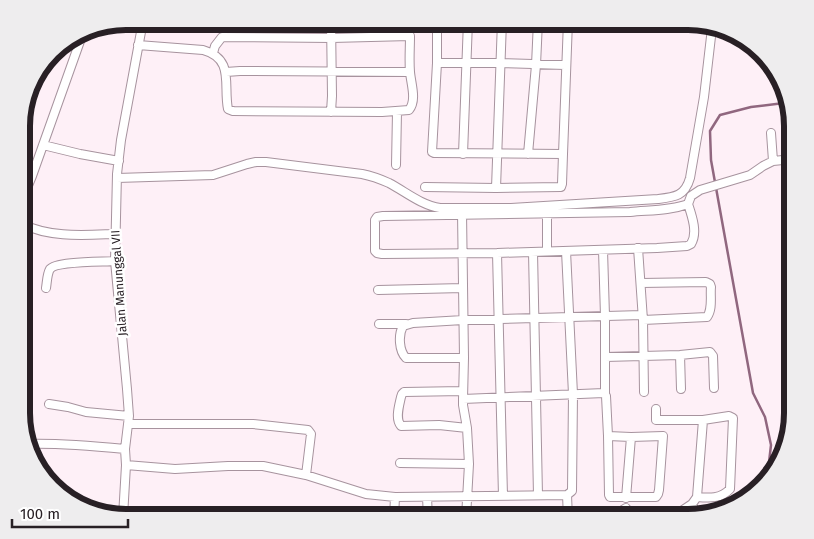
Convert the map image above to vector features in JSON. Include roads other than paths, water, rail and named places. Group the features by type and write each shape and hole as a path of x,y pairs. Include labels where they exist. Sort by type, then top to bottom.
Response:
{"street":[{"name":"Jalan Manunggal VII","path":"123,509 125,449 128,420 127,388 115,261 117,178 141,30"},
{"path":"331,112 332,30"},
{"path":"437,30 432,152 463,154 563,154"},
{"path":"463,154 468,30"},
{"path":"496,188 502,30"},
{"path":"528,154 538,30"},
{"path":"425,187 561,187 563,175 567,30"},
{"path":"711,33 704,97 690,178 688,186 684,191 672,197 658,199 377,217 375,220 375,251 382,254 498,253 603,250 691,244 694,236 688,204 696,192 750,175 773,160 784,159"},
{"path":"138,45 204,50 213,53 221,60 226,72 228,110 397,112 409,110 412,106 410,36 332,38 222,37 214,46 213,53"},
{"path":"30,181 80,42"},
{"path":"437,63 565,65"},
{"path":"226,72 410,72"},
{"path":"396,166 397,112"},
{"path":"772,133 773,160"},
{"path":"43,145 119,161"},
{"path":"117,178 213,175 247,164 266,162 362,174 390,184 432,207 462,211 630,212 664,210 688,204"},
{"path":"462,211 463,405 467,428 469,464 466,509"},
{"path":"546,213 547,251"},
{"path":"30,228 37,231 75,235 115,234"},
{"path":"638,248 641,283 644,392"},
{"path":"603,250 608,495 610,497 626,498 656,497 659,490 663,436 608,436"},
{"path":"126,465 175,469 258,466 306,475 366,494 395,497 567,495 572,492 573,394 566,251"},
{"path":"533,252 538,496"},
{"path":"498,253 503,496"},
{"path":"46,288 48,272 54,265 115,261"},
{"path":"379,324 605,316 642,318 707,317 710,314 710,284 706,282 641,283"},
{"path":"378,290 463,288"},
{"path":"406,324 400,330 401,352 406,358 464,358"},
{"path":"605,357 711,353 713,356 714,388"},
{"path":"680,355 681,390"},
{"path":"467,428 439,425 401,426 398,420 402,394 404,392 500,398 605,394"},
{"path":"49,404 128,420 202,424 253,424 308,430 311,434 306,475"},
{"path":"656,409 656,420 703,420 729,416 733,418 730,490 722,496 695,500 683,509"},
{"path":"696,509 695,500 703,420"},
{"path":"626,498 631,437"},
{"path":"35,444 125,449"},
{"path":"400,463 469,464"},
{"path":"567,495 568,509"},
{"path":"394,509 395,497"},
{"path":"427,497 428,509"}],"waterway":[{"path":"769,465 771,445 765,417 753,393 711,160 710,131 720,115 751,107 781,103"}]}
